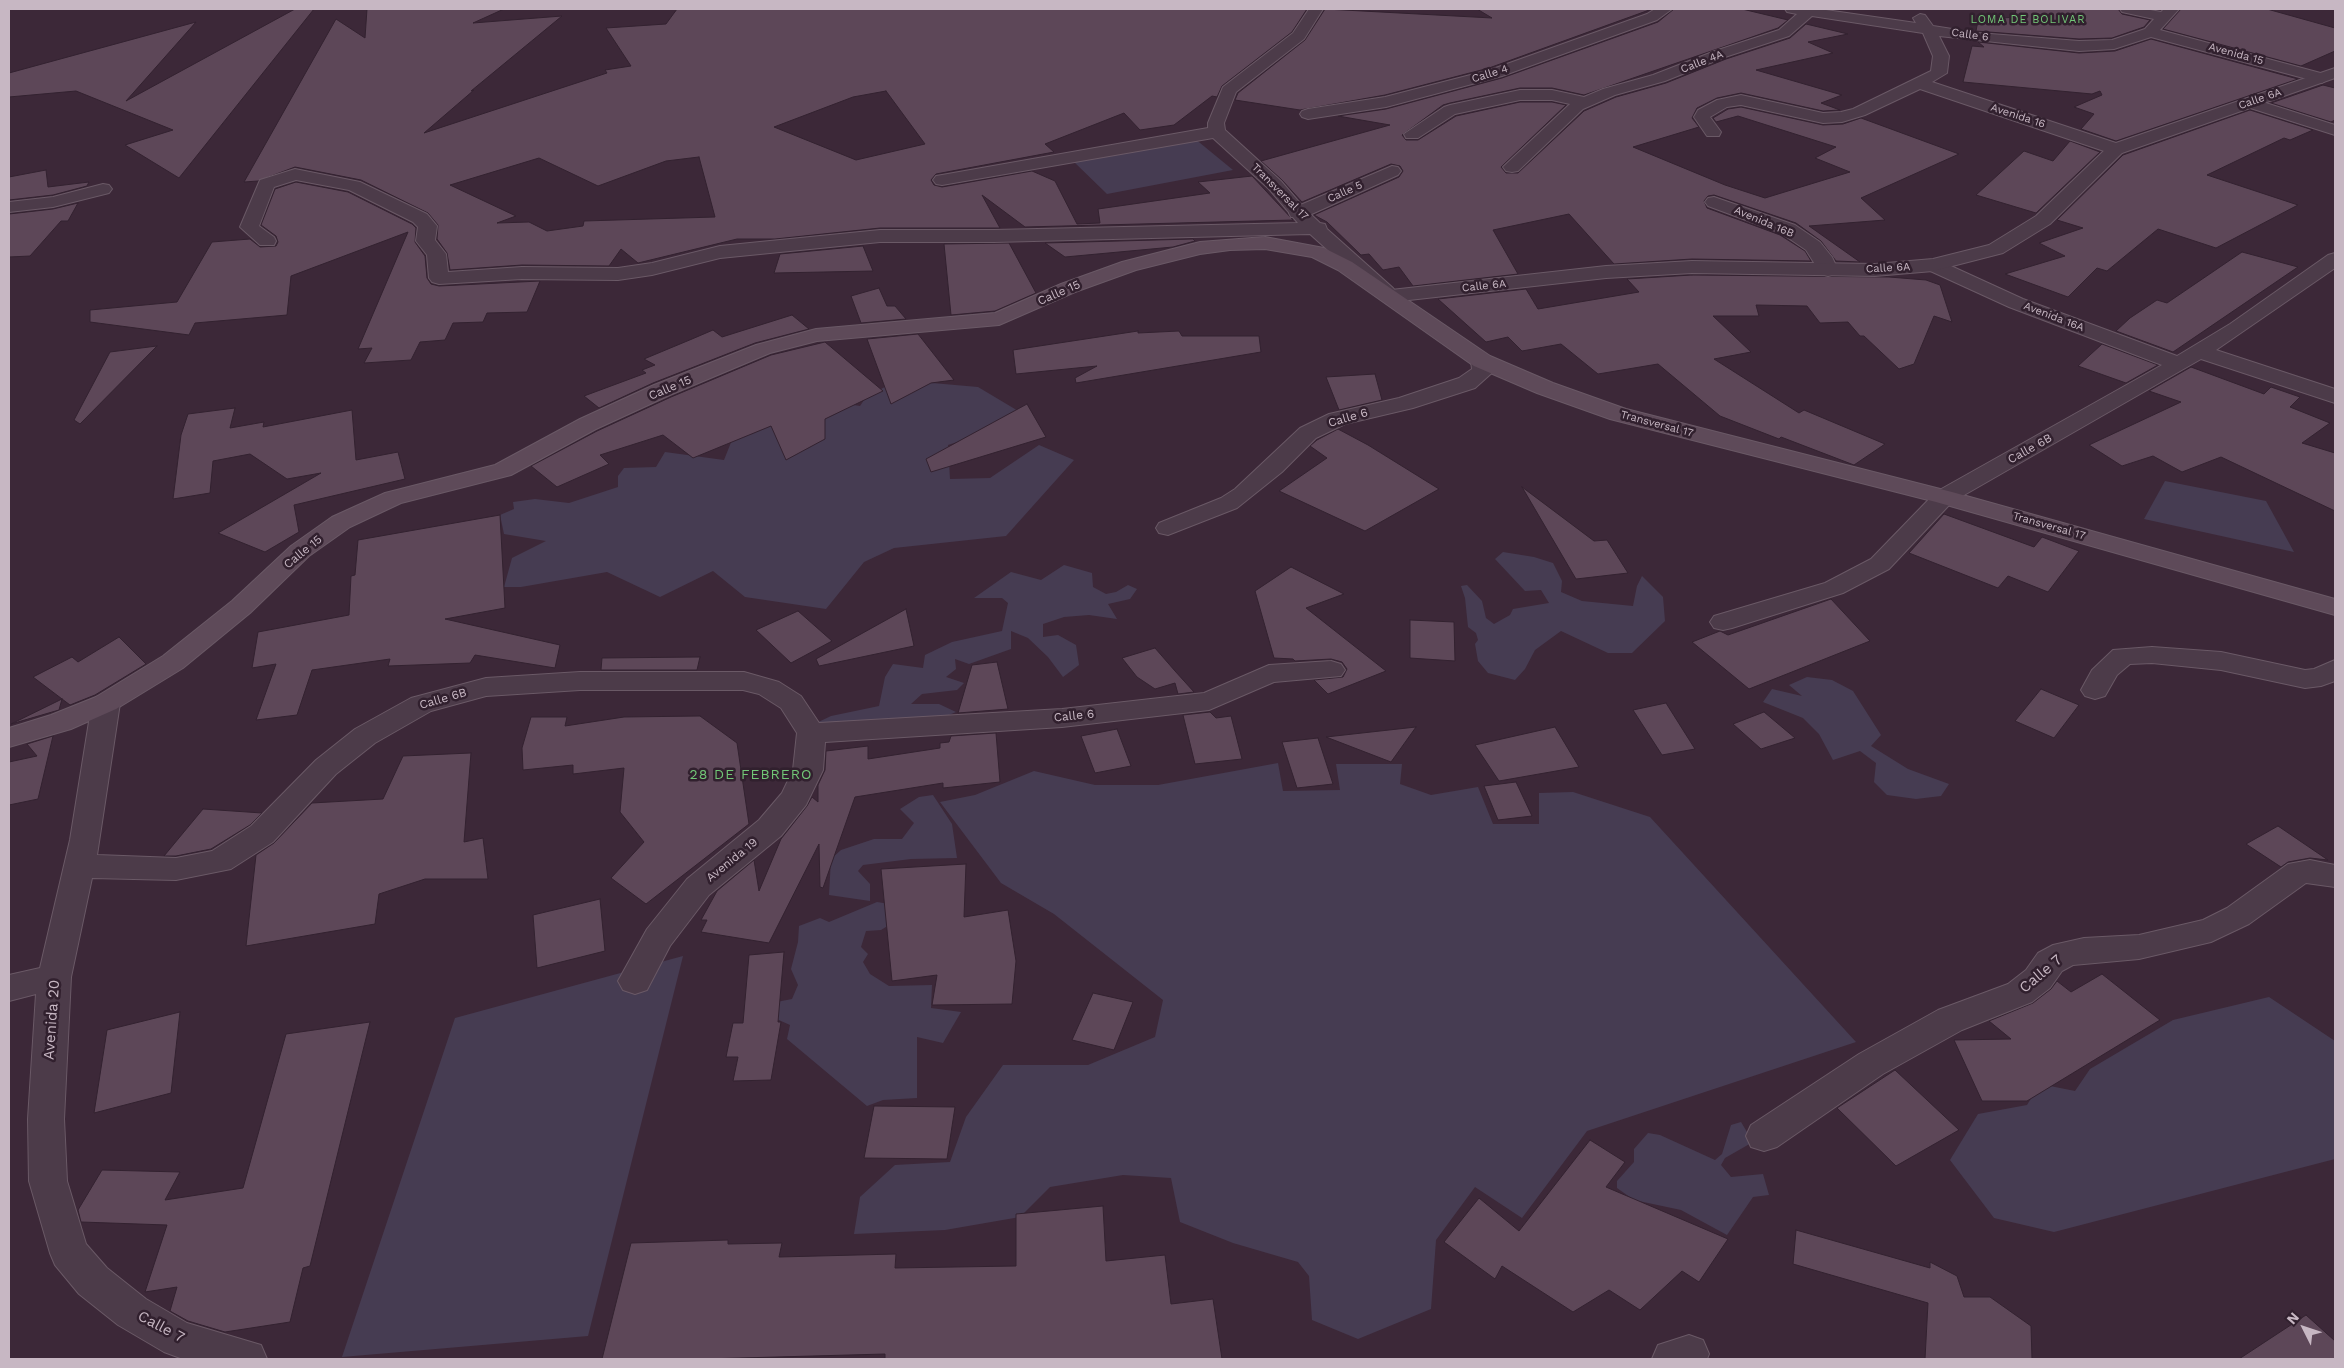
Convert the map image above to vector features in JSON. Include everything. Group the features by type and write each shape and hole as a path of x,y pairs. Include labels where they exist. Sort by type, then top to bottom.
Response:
{"main road":[{"name":"Calle 15","path":"9,738 61,722 106,703 174,662 241,607 300,551 341,522 393,498 503,470 588,424 662,390 763,349 816,335 999,319 1068,288 1129,266 1200,248 1230,244 1265,243 1317,252 1345,266 1390,296"},
{"name":"Transversal 17","path":"1390,296 1482,361 1545,388 1618,414 1944,497 2335,607"}],"street":[{"path":"942,180 1217,132 1216,123 1230,90 1299,36 1316,9"},
{"path":"1627,9 1659,13"},
{"path":"1792,9 1810,10 1928,29"},
{"path":"2127,9 2168,13"},
{"name":"Calle 4A","path":"1512,167 1577,106 1610,92 1660,78 1720,54 1784,34 1810,10"},
{"path":"1878,22 1916,10 1928,29"},
{"name":"Calle 4","path":"1308,114 1386,102 1496,73 1659,13"},
{"path":"2150,32 2168,13"},
{"name":"Calle 6","path":"1928,29 1978,37 2079,46 2114,44 2150,32"},
{"name":"Calle 6","path":"1712,132 1702,117 1704,113 1723,103 1741,100 1823,118 1842,117 1859,112 1939,73 1941,56 1928,29"},
{"name":"Avenida 15","path":"2150,32 2329,76"},
{"name":"Calle 6A","path":"1390,296 1606,272 1692,267 1876,270 1933,265 1996,249 2043,220 2116,149 2329,76"},
{"name":"Avenida 16","path":"1919,83 2116,149"},
{"path":"1412,134 1450,110 1511,97 1552,96 1586,102"},
{"path":"2250,103 2335,130"},
{"name":"Transversal 17","path":"1217,132 1275,185 1298,213 1318,228 1390,296"},
{"name":"Calle 5","path":"1298,213 1392,171 1375,164"},
{"path":"267,241 249,227 266,184 295,174 354,186 420,218 428,226 425,241 436,254 439,278 522,273 618,274 652,269 720,252 880,236 994,236 1318,228"},
{"path":"9,207 53,202 103,188"},
{"name":"Avenida 16B","path":"1714,202 1788,229 1813,246 1822,257 1828,270"},
{"name":"Avenida 16A","path":"1933,265 2016,303 2178,363"},
{"name":"Calle 6B","path":"1723,622 1834,588 1880,564 1944,497 2237,328 2330,268"},
{"path":"2197,351 2335,396"},
{"name":"Calle 6","path":"1168,528 1229,503 1243,494 1274,467 1308,433 1337,419 1405,403 1467,383 1483,371 1482,361"},
{"path":"2095,690 2106,670 2123,656 2221,661 2305,679 2321,677 2335,669"},
{"name":"Calle 6","path":"811,733 1062,718 1209,701 1269,674 1331,670"},
{"name":"Calle 6B","path":"79,866 176,869 220,861 262,834 326,767 365,736 420,704 486,687 580,681 744,681 769,688 791,702 811,733"},
{"name":"Avenida 20","path":"106,703 85,840 54,978 46,1119 48,1181 69,1253 93,1281 132,1312"},
{"name":"Avenida 19","path":"635,981 658,938 698,887 770,828 795,798 808,770 811,733"},
{"name":"Calle 7","path":"1764,1136 1871,1064 1950,1020 2020,993 2038,979 2050,962 2065,954 2084,950 2138,947 2211,930 2238,916 2299,872 2310,871 2335,876"},
{"path":"9,988 54,978"},
{"name":"Calle 7","path":"132,1312 178,1339 247,1359"}],"shaded area":[{"path":"1194,138 1233,170 1107,194 1072,160"},
{"path":"898,380 978,387 1030,418 948,445 950,479 990,478 1039,445 1074,460 1006,536 894,548 864,562 826,609 745,597 713,571 660,597 607,572 521,587 504,587 512,558 546,541 504,534 500,515 514,509 513,502 535,499 569,503 618,487 618,476 624,468 656,467 665,452 724,460 734,435 847,404 860,406 866,397"},
{"path":"2165,481 2266,501 2294,552 2144,519"},
{"path":"1503,552 1534,557 1553,563 1562,581 1561,592 1582,601 1633,606 1637,586 1642,576 1663,597 1665,621 1632,653 1608,653 1561,631 1535,650 1525,669 1515,680 1488,673 1478,661 1475,644 1478,640 1476,633 1468,627 1465,598 1461,586 1467,585 1482,601 1486,618 1494,624 1510,615 1513,609 1549,603 1541,590 1525,591 1495,559"},
{"path":"1064,565 1092,573 1093,587 1106,594 1116,592 1128,585 1137,589 1130,599 1108,604 1117,619 1089,615 1064,617 1043,624 1043,637 1058,635 1076,645 1079,665 1063,677 1048,657 1028,638 1011,631 1011,649 969,664 955,659 956,669 946,677 964,683 957,690 922,694 911,704 939,704 956,712 942,718 810,726 831,716 879,706 885,677 893,664 923,668 925,655 952,642 1002,631 1008,603 1002,598 974,598 1011,572 1041,580"},
{"path":"1807,677 1832,680 1853,691 1881,735 1871,746 1908,769 1949,784 1941,796 1916,799 1887,795 1874,782 1876,763 1860,751 1833,760 1819,734 1803,718 1763,702 1772,689 1802,696 1789,685"},
{"path":"1278,763 1283,791 1340,790 1336,764 1402,764 1400,784 1431,795 1478,787 1493,824 1539,824 1539,793 1573,792 1650,817 1856,1042 1587,1131 1522,1218 1475,1187 1436,1240 1431,1309 1358,1339 1312,1320 1309,1276 1298,1262 1233,1243 1180,1222 1171,1178 1123,1175 1050,1187 1020,1217 945,1230 854,1234 860,1197 895,1165 950,1162 966,1117 1003,1065 1088,1065 1155,1037 1163,1000 1054,914 1001,883 940,802 975,795 1034,771 1095,785 1158,785"},
{"path":"933,795 952,824 957,858 911,859 863,865 858,871 870,884 870,901 829,895 831,859 841,850 874,839 902,839 914,823 900,809 919,797"},
{"path":"877,902 902,906 899,919 881,930 866,931 861,947 868,954 863,962 870,974 889,986 932,985 931,1008 961,1012 943,1043 917,1037 917,1098 883,1100 867,1106 787,1039 790,1025 770,1016 761,1005 792,999 798,985 791,969 798,942 799,926 820,918 829,922"},
{"path":"683,956 588,1336 342,1357 455,1018"},
{"path":"2269,997 2335,1041 2335,1159 2054,1232 1994,1218 1950,1160 1978,1114 2027,1105 2040,1084 2075,1091 2090,1069 2173,1020"},
{"path":"1741,1122 1753,1142 1725,1158 1721,1165 1731,1177 1763,1174 1769,1195 1753,1197 1727,1235 1681,1210 1634,1200 1617,1188 1617,1181 1634,1162 1634,1149 1648,1133 1660,1135 1715,1160 1722,1154 1731,1125"}],"building":[{"path":"295,9 314,9 179,178 125,145 173,130 76,91 9,97 9,73 196,22 126,101"},
{"path":"367,9 504,9 473,23 562,16 471,91 474,90 424,133 607,73 605,70 631,66 606,28 666,24 677,9 1307,9 1292,32 1222,86 1217,97 1212,96 1174,125 1140,130 1124,113 1045,144 1054,152 936,174 931,180 934,185 942,187 1032,171 1055,181 1077,224 1100,223 1098,209 1210,193 1198,182 1252,176 1293,220 1025,227 982,195 1000,228 880,228 775,239 737,239 638,263 621,249 609,266 522,265 450,270 447,253 437,239 438,225 428,213 361,180 295,167 258,181 244,182 336,19 365,38","holes":["886,91 925,144 856,160 774,127 853,97","699,157 715,217 584,221 583,226 547,231 529,222 497,223 516,216 450,185 539,158 598,186 666,161"]},
{"path":"1325,9 1492,18 1477,9 1652,9 1489,68 1385,95 1300,110 1235,100 1238,93 1305,40"},
{"path":"1674,9 1742,9 1788,20 1778,28 1584,95 1552,88 1520,88 1443,105 1402,135 1406,140 1418,140 1456,116 1520,102 1552,102 1566,105 1501,167 1506,173 1518,173 1584,111 1616,97 1666,83 1726,59 1790,38 1806,24 1848,34 1808,42 1833,53 1756,70 1842,95 1821,103 1840,110 1823,111 1741,93 1717,98 1697,108 1692,118 1699,127 1633,147 1725,185 1765,198 1850,172 1815,158 1836,147 1738,116 1716,122 1713,118 1728,109 1741,107 1823,125 1843,124 1861,118 1959,154 1861,198 1885,220 1809,226 1860,262 1836,261 1821,241 1796,223 1714,195 1708,196 1704,201 1707,208 1780,235 1805,251 1811,261 1692,259 1614,264 1569,214 1493,230 1518,274 1413,286 1399,267 1383,270 1369,254 1361,255 1327,222 1314,215 1399,177 1403,171 1400,166 1391,164 1302,202 1261,161 1390,125 1338,116 1386,109 1502,78 1658,22"},
{"path":"2016,9 2118,9 2122,14 2150,20 2144,27 2112,38 2079,39 1976,31 1978,20 2015,17"},
{"path":"2181,9 2267,9 2335,28 2335,51 2301,66 2163,29"},
{"path":"2151,39 2298,79 2116,141 2081,129 2094,114 2074,107 2102,95 2100,91 2092,94 1963,82 1972,46 1984,47 1978,42 2079,53 2115,51"},
{"path":"2323,85 2335,88 2335,120 2331,122 2271,103"},
{"path":"2250,110 2313,130 2290,140 2284,138 2207,175 2298,205 2216,248 2158,229 2107,271 2097,268 2068,297 2005,274 2065,256 2039,243 2083,228 2057,220 2123,155"},
{"path":"2070,141 2100,152 2036,213 1976,195 2024,151 2053,161"},
{"path":"46,170 48,187 89,182 87,186 53,195 9,200 9,177"},
{"path":"296,182 348,192 412,224 416,228 415,242 425,256 427,278 431,284 439,286 540,281 527,312 487,313 483,322 453,323 445,340 420,342 411,360 364,363 372,348 358,349 408,232 291,276 287,315 195,323 189,335 90,322 90,310 177,302 212,242 250,239 260,247 276,246 278,242 276,236 261,225 275,189"},
{"path":"78,203 68,221 61,221 30,256 9,257 9,214 53,209"},
{"path":"1193,239 1195,241 1173,247 1065,257 1045,243"},
{"path":"1009,243 1036,293 995,311 951,315 944,244"},
{"path":"863,246 873,271 774,273 780,254"},
{"path":"2242,252 2298,267 2173,352 2116,331 2130,318 2157,300 2167,303"},
{"path":"1692,275 1889,277 1926,280 1940,285 1952,322 1934,316 1914,364 1899,369 1864,336 1860,336 1848,322 1820,323 1807,306 1756,305 1759,316 1713,316 1751,352 1714,359 1799,413 1804,410 1885,444 1854,465 1720,416 1658,364 1598,374 1561,344 1522,351 1508,337 1486,342 1438,299 1526,289 1538,309 1639,292 1627,279"},
{"path":"879,288 887,306 895,306 906,319 861,323 851,296"},
{"path":"792,315 809,329 755,343 653,383 599,408 584,396 646,373 642,370 655,365 644,359 713,330 722,337"},
{"path":"1138,331 1138,333 1179,331 1182,336 1259,336 1261,352 1076,383 1075,378 1097,366 1016,374 1013,350"},
{"path":"918,334 954,380 931,383 891,404 867,339"},
{"path":"825,342 883,391 825,419 825,439 786,460 771,426 693,458 663,435 600,455 609,464 557,487 531,466 597,431 671,397 771,355"},
{"path":"2102,344 2158,365 2126,383 2078,366"},
{"path":"157,346 80,424 74,420 110,352"},
{"path":"2191,367 2264,394 2271,387 2300,397 2290,407 2330,423 2302,443 2335,453 2335,511 2221,457 2182,472 2153,456 2122,466 2089,445 2181,402 2149,391"},
{"path":"1375,374 1382,400 1339,410 1326,377"},
{"path":"1027,404 1046,437 931,472 926,459"},
{"path":"235,408 230,428 264,422 263,427 352,410 356,460 398,452 405,479 294,505 299,532 265,552 218,533 321,473 287,479 250,454 213,461 210,493 173,499 181,435 188,414"},
{"path":"1338,429 1368,445 1439,489 1365,531 1279,491 1327,458 1310,446"},
{"path":"1522,487 1594,541 1607,540 1628,573 1576,579"},
{"path":"1944,514 2034,547 2042,537 2079,551 2048,592 2008,576 1998,588 1909,553"},
{"path":"500,515 505,608 445,619 560,645 555,668 475,655 470,663 388,666 390,659 312,670 297,715 256,720 276,664 252,668 258,632 349,615 351,576 355,575 358,540"},
{"path":"1291,567 1344,594 1306,608 1386,671 1328,694 1314,680 1343,677 1347,669 1342,662 1331,659 1295,661 1293,659 1274,658 1255,591"},
{"path":"1831,599 1870,641 1749,689 1692,642 1720,631 1728,635"},
{"path":"906,609 914,646 819,666 816,659"},
{"path":"798,611 832,641 791,663 756,630"},
{"path":"1410,620 1454,622 1455,661 1410,658"},
{"path":"119,637 146,664 95,695 70,705 33,677 72,657 78,662"},
{"path":"1155,648 1194,692 1178,694 1175,683 1155,689 1137,677 1122,658"},
{"path":"700,657 697,670 601,670 602,658"},
{"path":"997,662 1008,709 958,713 972,665"},
{"path":"2041,689 2079,705 2054,738 2015,721"},
{"path":"62,699 59,710 11,724"},
{"path":"1666,703 1695,749 1662,755 1633,710"},
{"path":"1210,712 1216,718 1231,716 1242,759 1195,764 1183,715"},
{"path":"1764,712 1795,738 1761,749 1733,724"},
{"path":"700,716 737,743 749,824 646,904 611,878 644,842 620,812 624,768 573,774 573,765 523,770 522,748 531,717 567,717 565,726 624,717"},
{"path":"1416,727 1391,762 1326,737"},
{"path":"1555,727 1579,767 1499,781 1475,745"},
{"path":"1117,729 1131,766 1095,773 1081,736"},
{"path":"996,733 1000,782 943,788 943,783 855,797 823,888 820,887 819,844 769,943 701,932 707,920 701,920 717,891 754,860 759,891 781,839 812,797 818,802 818,785 825,770 826,751 868,746 868,759 940,748 940,743 949,742 951,736"},
{"path":"53,736 38,799 9,805 9,762 37,756 27,744"},
{"path":"1318,738 1333,784 1297,788 1282,742"},
{"path":"471,753 464,842 483,838 488,879 425,879 379,894 375,924 246,946 256,855 274,843 312,803 383,799 403,756"},
{"path":"1516,782 1532,816 1498,820 1484,786"},
{"path":"203,809 262,813 250,825 211,849 176,856 164,856"},
{"path":"2278,826 2328,860 2310,858 2288,862 2281,867 2246,844"},
{"path":"966,864 964,917 1008,910 1016,961 1012,1004 932,1005 937,975 892,981 881,869"},
{"path":"600,899 605,951 537,968 533,915"},
{"path":"784,952 778,1022 781,1022 771,1080 733,1081 738,1057 726,1057 733,1023 743,1023 749,955"},
{"path":"2102,974 2160,1020 2027,1101 1982,1101 1954,1040 2011,1039 1989,1021 2033,1003 2051,989 2057,981 2071,992"},
{"path":"1093,993 1133,1002 1114,1050 1072,1040"},
{"path":"180,1012 171,1093 94,1113 107,1030"},
{"path":"370,1022 310,1266 303,1268 290,1322 225,1332 188,1321 170,1311 177,1287 145,1292 167,1225 81,1222 78,1210 102,1170 180,1172 165,1200 243,1188 286,1034"},
{"path":"1895,1070 1959,1130 1896,1166 1837,1108"},
{"path":"874,1106 955,1107 947,1159 864,1158"},
{"path":"1590,1140 1625,1162 1606,1187 1728,1239 1699,1282 1682,1271 1640,1310 1609,1290 1573,1312 1502,1266 1495,1279 1444,1242 1479,1198 1519,1231"},
{"path":"1103,1206 1106,1261 1165,1255 1171,1304 1213,1299 1222,1359 885,1359 885,1354 704,1359 602,1359 631,1243 728,1240 728,1244 782,1243 779,1257 896,1254 895,1268 1016,1266 1016,1214"},
{"path":"1796,1230 1930,1268 1930,1262 1957,1276 1964,1297 1990,1297 2031,1326 2032,1359 1925,1359 1928,1303 1793,1264"},
{"path":"2306,1315 2335,1341 2335,1359 2239,1359"}],"district":[{"name":"LOMA DE BOLIVAR","path":"2028,20"},
{"name":"28 DE FEBRERO","path":"751,775"}]}
